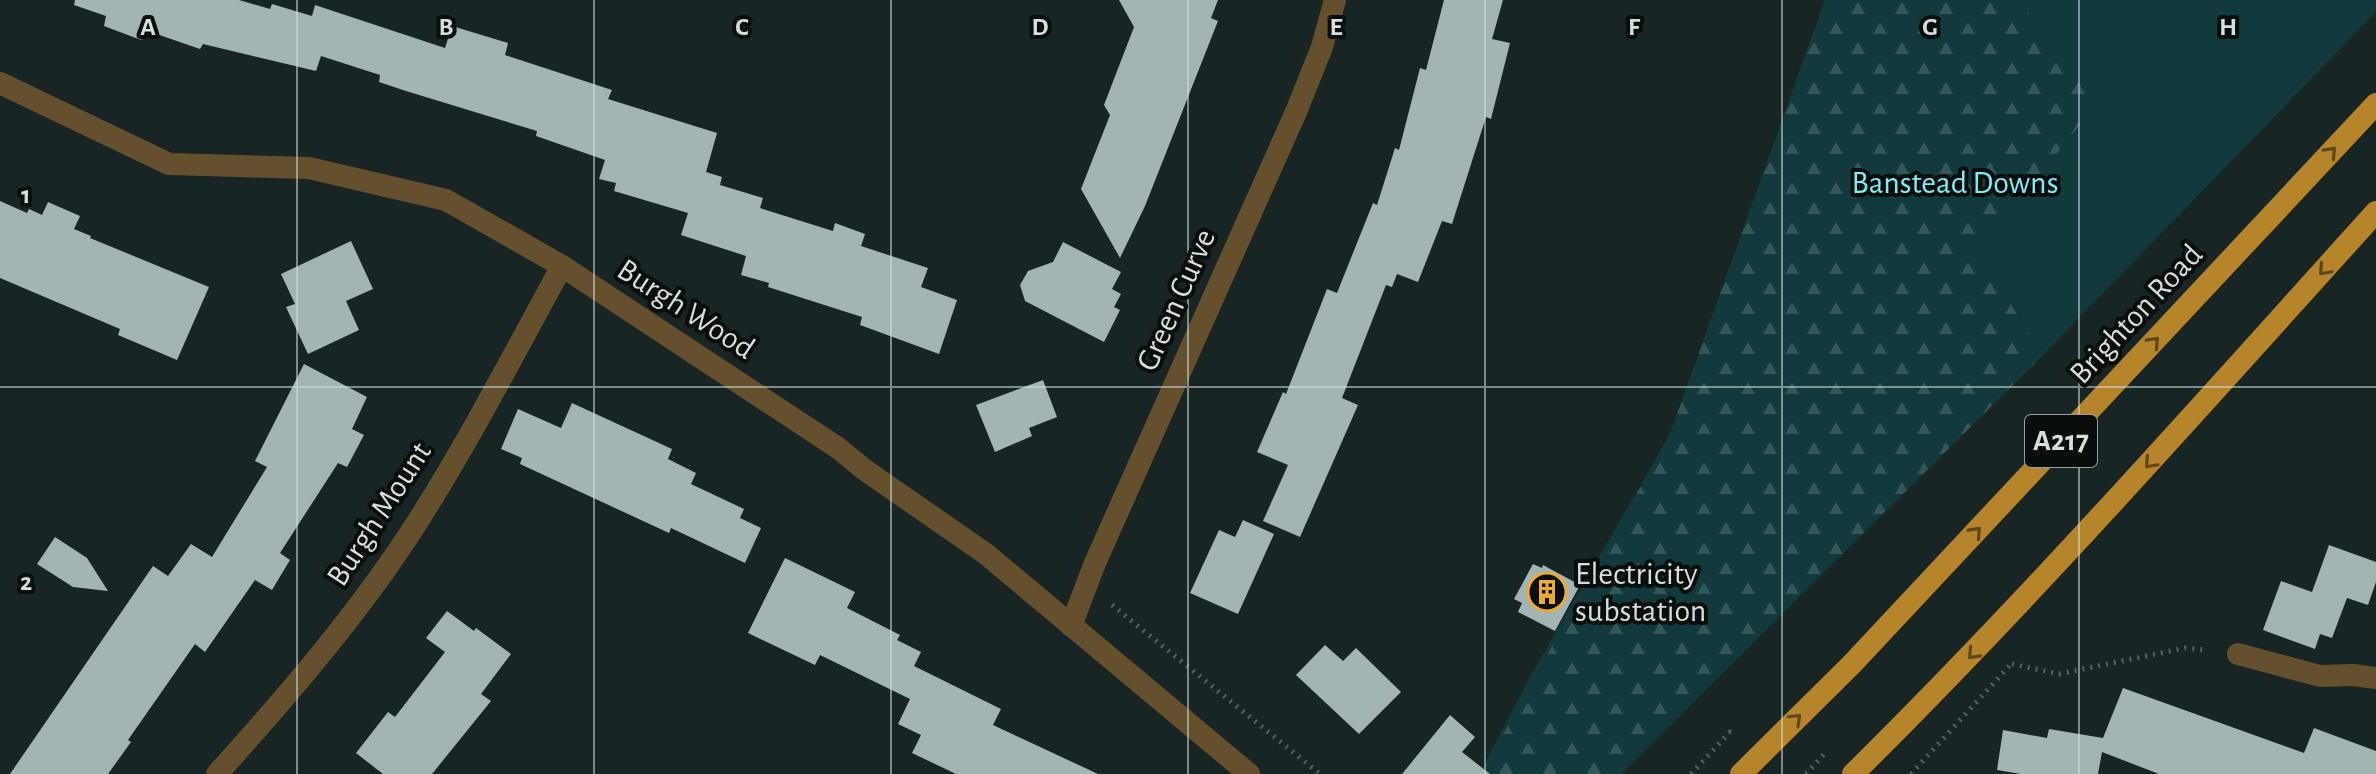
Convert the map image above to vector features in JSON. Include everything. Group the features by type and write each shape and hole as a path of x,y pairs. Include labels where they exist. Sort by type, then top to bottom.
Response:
{"highway":[{"name":"Brighton Road","path":"1741,774 1852,664 2376,104"},
{"name":"A217","path":"1853,774 1963,666 2061,561 2376,212"}],"street":[{"name":"Green Curve","path":"1071,626 1086,584 1223,270 1296,112 1322,47 1335,0"},
{"name":"Burgh Wood","path":"0,83 169,164 309,168 446,200 562,266 838,448 986,554 1249,774"},
{"name":"Burgh Mount","path":"217,774 267,719 347,620 417,522 471,432 562,266"},
{"path":"2238,654 2320,676 2376,678"}],"path":[{"path":"1086,584 1320,774"},
{"path":"1963,666 2011,664 2059,674 2185,648 2238,654"}],"green space":[{"name":"Banstead Downs","path":"1825,0 2376,0 2376,12 2043,355 1621,774 1479,774 1531,675 1670,434"},
{"name":"Banstead Downs","path":"1825,0 2019,0 2097,103 1978,253 2043,355 1621,774 1481,774 1670,434"}],"building":[{"path":"75,0 239,0 270,9 272,4 312,16 315,5 445,48 452,26 508,43 505,55 612,90 608,99 717,133 706,172 722,177 720,185 763,198 760,208 833,231 835,223 865,234 861,246 928,268 921,287 957,300 939,354 860,325 862,317 768,287 769,283 741,275 746,256 681,235 688,213 614,191 616,183 599,179 605,160 536,136 537,131 379,82 380,75 321,56 316,71 203,44 200,49 145,30 141,40 104,26 106,16 74,5"},
{"path":"1119,0 1218,0 1211,18 1218,21 1145,206 1120,258 1081,189 1110,115 1104,105 1134,27"},
{"path":"1444,0 1503,0 1492,39 1510,43 1491,119 1486,117 1452,224 1442,221 1418,282 1397,274 1392,287 1386,285 1342,398 1358,405 1300,537 1263,521 1288,465 1257,452 1283,392 1286,394 1327,289 1337,293 1373,203 1377,205 1395,148 1399,150 1420,68 1426,70"},
{"path":"0,201 27,213 29,209 42,215 48,202 80,216 74,229 90,238 209,287 177,360 118,335 120,329 0,278"},
{"path":"351,241 373,289 346,301 359,330 308,354 286,307 295,304 281,274"},
{"path":"1063,242 1121,272 1112,289 1121,294 1114,307 1120,310 1104,342 1025,301 1020,285 1028,271 1053,262"},
{"path":"304,364 367,397 352,429 364,435 347,467 338,463 280,553 290,560 272,590 255,580 205,652 195,644 108,774 10,774 153,566 168,576 191,544 212,557 267,467 255,461"},
{"path":"1043,380 1057,417 1029,428 1032,436 995,452 976,405"},
{"path":"572,403 672,449 668,459 696,473 691,484 744,509 740,518 761,528 745,563 671,528 669,533 520,464 522,458 501,449 518,409 561,428"},
{"path":"1243,520 1274,534 1238,614 1190,593 1219,530 1235,537"},
{"path":"55,537 87,558 108,591 73,587 37,564"},
{"path":"2329,545 2376,562 2376,582 2368,605 2347,598 2332,638 2320,634 2315,649 2263,630 2281,581 2312,592"},
{"path":"785,558 855,592 847,608 900,635 897,640 921,652 914,666 1001,709 993,725 1098,774 956,774 912,753 921,735 898,724 910,699 820,655 815,665 748,633"},
{"name":"Electricity substation","path":"1533,564 1542,568 1543,565 1580,585 1555,631 1518,612 1522,603 1514,599"},
{"path":"447,611 511,654 481,694 491,701 432,774 383,774 356,753 388,712 395,717 445,652 426,638"},
{"path":"1325,645 1343,661 1356,648 1401,692 1359,734 1296,675"},
{"path":"2123,688 2304,753 2314,728 2376,751 2376,774 2159,774 2102,752 2098,774 2021,774 1997,770 2003,730 2047,738 2049,729 2103,738"},
{"path":"1450,715 1475,737 1462,752 1490,774 1402,774"}],"place":[{"name":"Electricity substation","path":"1547,592"}]}
